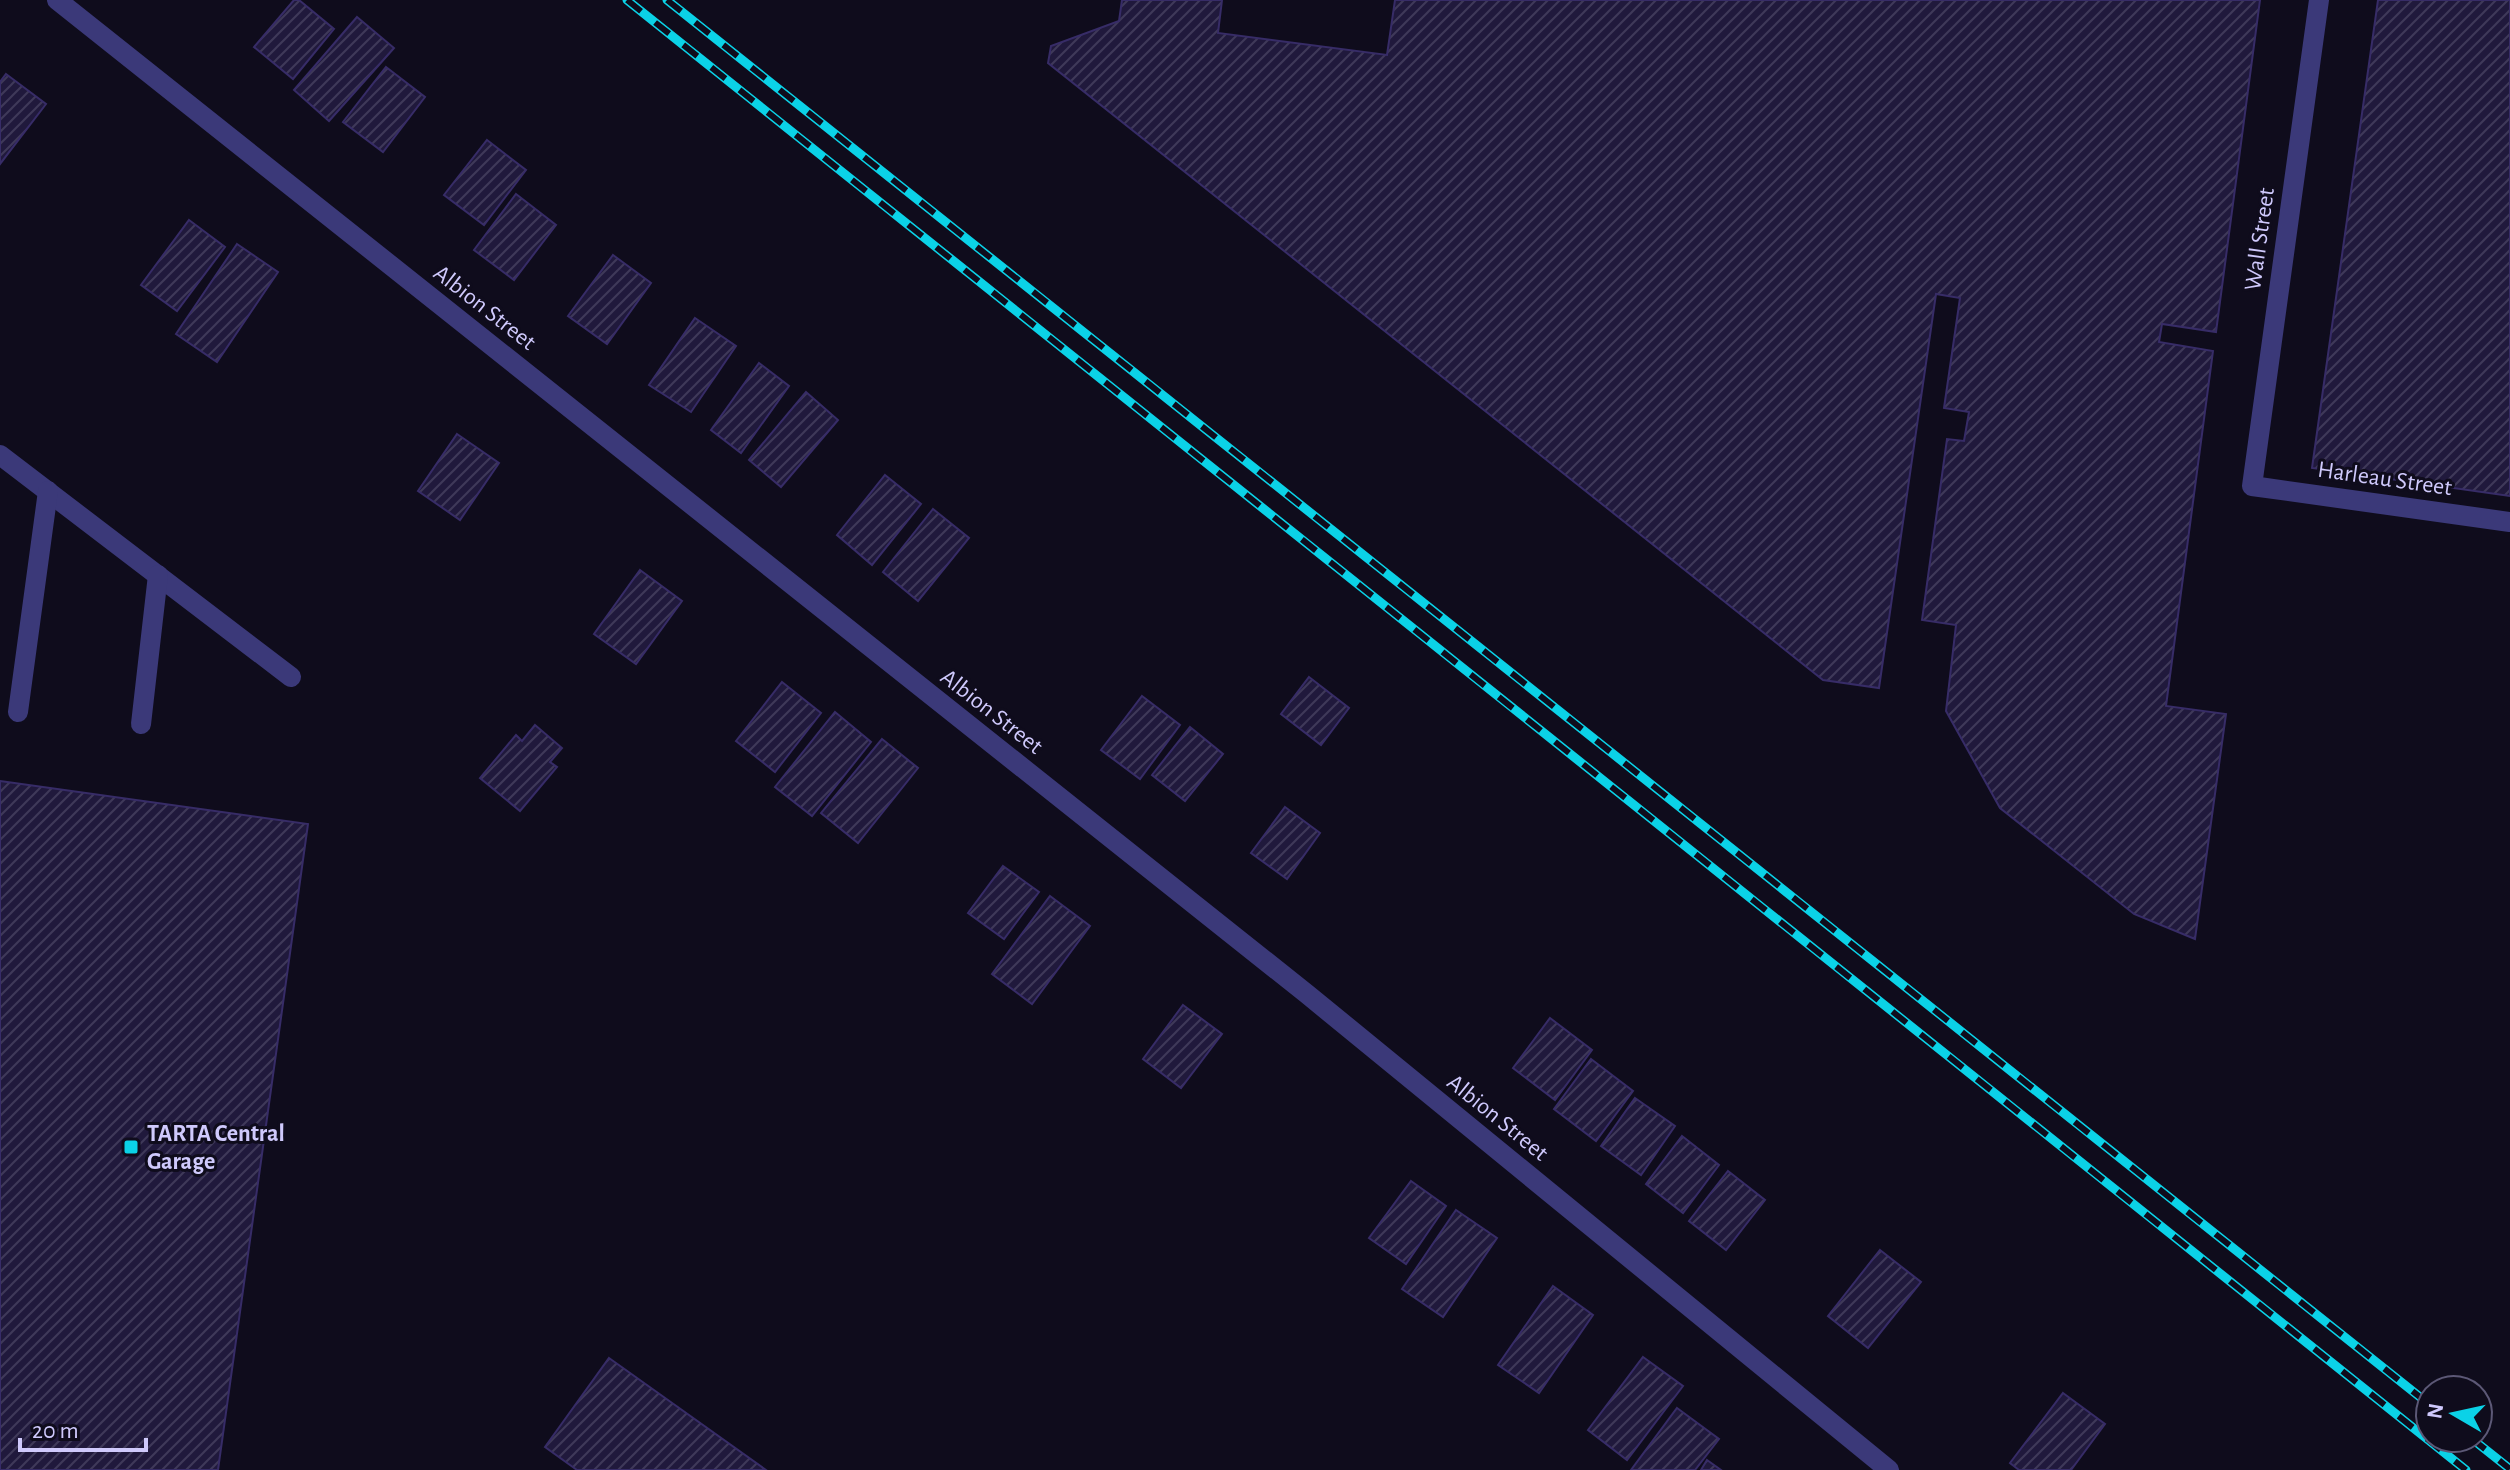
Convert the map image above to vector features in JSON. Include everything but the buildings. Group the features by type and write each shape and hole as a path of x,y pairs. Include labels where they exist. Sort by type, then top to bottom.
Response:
{"street":[{"name":"Albion Street","path":"57,0 1307,994 1889,1470"},
{"name":"Wall Street","path":"2252,486 2319,0"},
{"path":"0,455 291,677"},
{"name":"Harleau Street","path":"2252,486 2510,522"},
{"path":"18,712 48,491"},
{"path":"141,724 158,575"}],"railway":[{"path":"627,0 2466,1470"},
{"path":"667,0 2414,1392"},
{"path":"2491,1454 2510,1469"}],"place":[{"name":"TARTA Central Garage","path":"131,1147"}]}
